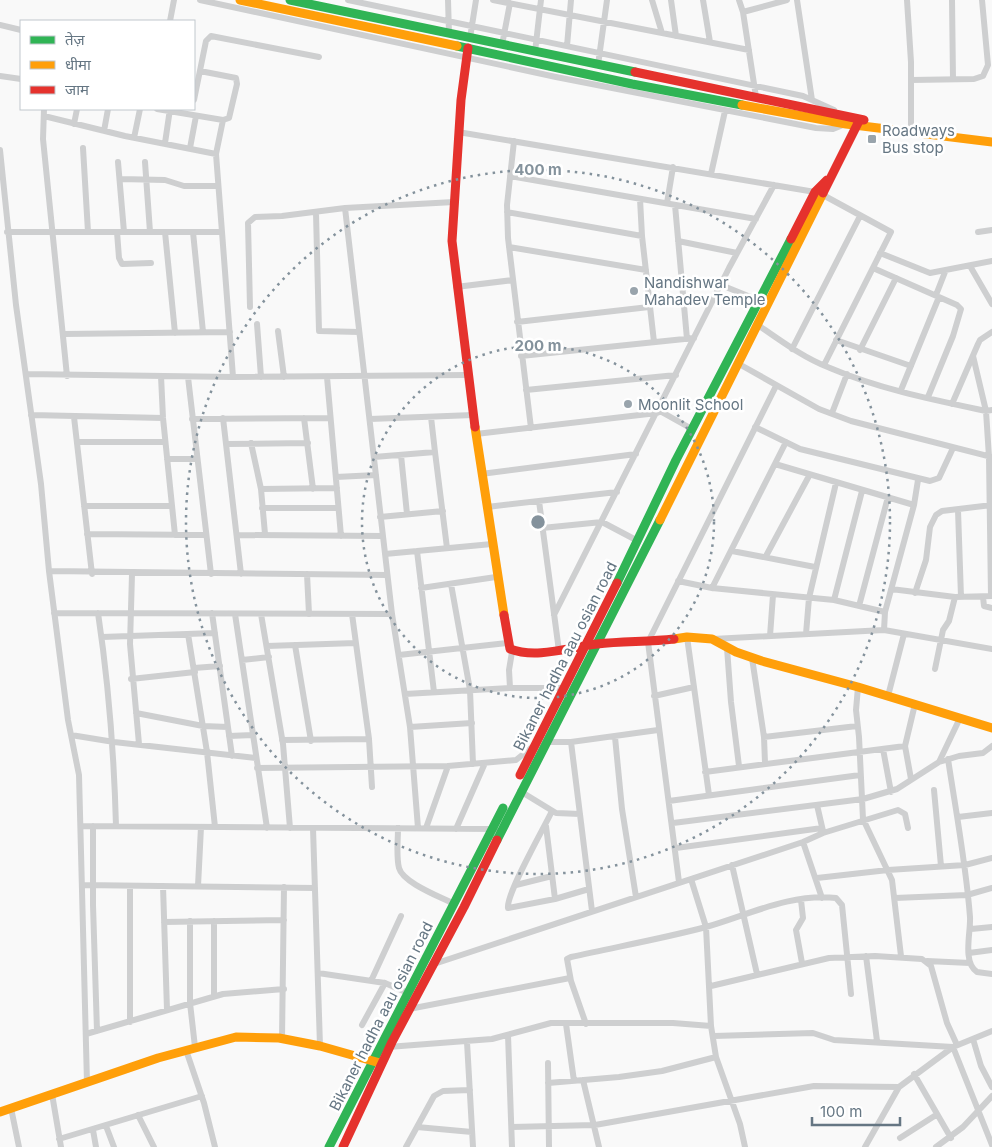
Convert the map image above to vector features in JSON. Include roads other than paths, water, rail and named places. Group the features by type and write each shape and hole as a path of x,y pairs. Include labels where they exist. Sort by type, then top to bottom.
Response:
{"main road":[{"path":"240,0 328,23 467,52 846,124 858,122 992,135"},
{"path":"290,0 756,97 858,122 992,142"},
{"path":"467,52 458,132 452,241 467,375 496,577 507,643 512,652 559,651 598,644 648,642 687,637 712,639 727,648 752,658 858,687 992,728"},
{"name":"Bikaner hadha aau osian road","path":"386,1046 408,993 464,907 496,829 520,791 565,688 692,429 758,300 828,180 858,122"},
{"name":"Bikaner hadha aau osian road","path":"329,1147 348,1110 409,1009 454,904 541,743 598,644 739,364 819,193"},
{"path":"0,1112 195,1047 236,1037 282,1039 320,1046 377,1062"},
{"name":"Bikaner hadha aau osian road","path":"343,1147 358,1114 377,1062"},
{"path":"348,1110 358,1114"}],"street":[{"path":"170,20 174,0"},
{"path":"200,0 328,23"},
{"path":"348,0 755,86 812,100 858,122"},
{"path":"448,0 449,33"},
{"path":"470,38 476,0"},
{"path":"493,0 750,50"},
{"path":"535,52 541,0"},
{"path":"567,46 571,0"},
{"path":"598,65 607,0"},
{"path":"652,0 662,33"},
{"path":"670,0 676,36"},
{"path":"703,0 710,42"},
{"path":"740,0 750,50 756,97"},
{"path":"754,0 757,9"},
{"path":"743,12 787,0"},
{"path":"796,0 812,100"},
{"path":"907,0 911,126"},
{"path":"952,0 953,79"},
{"path":"911,80 974,79 983,76 986,72 986,35 982,0"},
{"path":"502,45 510,3"},
{"path":"0,25 20,30"},
{"path":"195,95 206,41 211,36 319,57"},
{"path":"467,52 724,111 816,128 833,129 846,124"},
{"path":"165,143 170,110 223,120 227,120 231,115 237,81 232,77 200,71"},
{"path":"0,76 20,79"},
{"path":"74,124 77,110"},
{"path":"104,131 108,110"},
{"path":"134,138 140,110"},
{"path":"711,174 724,111"},
{"path":"67,376 43,139 44,112 74,124 216,154"},
{"path":"190,148 193,113"},
{"path":"223,120 216,154 233,377"},
{"path":"458,132 819,193 891,232 824,365"},
{"path":"514,140 507,212 509,247 531,428"},
{"path":"83,148 88,232"},
{"path":"0,150 1,180 7,232 41,484 54,613 75,736 87,826 92,1032 87,1083"},
{"path":"118,162 120,179 119,258 122,264 151,263"},
{"path":"145,162 150,232"},
{"path":"667,203 673,167"},
{"path":"510,176 756,219"},
{"path":"120,179 166,180 184,186 218,186"},
{"path":"554,615 658,412 720,285 774,185"},
{"path":"640,198 642,236 654,342"},
{"path":"250,307 248,223 255,217 316,213 345,208 454,202"},
{"path":"675,205 687,339"},
{"path":"345,208 387,575 410,727 418,828"},
{"path":"507,212 642,236"},
{"path":"316,213 319,331 359,332"},
{"path":"792,349 860,216"},
{"path":"978,232 992,230"},
{"path":"7,232 222,232"},
{"path":"166,232 175,333"},
{"path":"193,232 203,332"},
{"path":"678,241 737,254"},
{"path":"509,247 646,270"},
{"path":"880,253 930,273 945,272 992,261"},
{"path":"970,266 992,304"},
{"path":"873,268 957,305 961,309 953,336 928,397"},
{"path":"901,390 945,272"},
{"path":"860,350 896,278"},
{"path":"456,287 512,280"},
{"path":"720,285 758,300"},
{"path":"517,322 649,307"},
{"path":"257,324 262,377"},
{"path":"758,325 792,349 847,374 952,404 989,410"},
{"path":"278,331 284,377"},
{"path":"64,334 230,332"},
{"path":"952,404 980,340 992,332"},
{"path":"521,356 694,338"},
{"path":"836,340 860,350 911,366"},
{"path":"891,589 915,594 958,597 992,596 989,410 973,356"},
{"path":"739,364 776,386 832,414 991,457"},
{"path":"26,374 188,377 467,375"},
{"path":"832,414 847,374"},
{"path":"526,390 676,375"},
{"path":"161,376 165,442 175,535"},
{"path":"188,377 211,574"},
{"path":"327,377 341,536"},
{"path":"679,882 673,823 658,730 648,642 776,386"},
{"path":"476,434 658,412 692,429"},
{"path":"31,415 163,418"},
{"path":"370,419 473,415"},
{"path":"74,417 92,574"},
{"path":"431,417 446,548"},
{"path":"192,418 330,418"},
{"path":"223,418 242,574"},
{"path":"304,418 313,488"},
{"path":"755,427 800,449 918,480 930,481 939,478 953,448"},
{"path":"77,442 165,442"},
{"path":"712,588 786,442"},
{"path":"251,443 260,489 264,534"},
{"path":"226,444 308,443"},
{"path":"374,457 435,452"},
{"path":"481,474 636,454"},
{"path":"401,455 407,514"},
{"path":"167,460 197,459"},
{"path":"775,464 809,476 914,505"},
{"path":"336,477 376,475"},
{"path":"766,556 809,476"},
{"path":"884,630 885,612 914,505 918,480"},
{"path":"806,634 809,598 815,567 836,483"},
{"path":"260,489 337,488"},
{"path":"834,600 862,491"},
{"path":"487,508 617,492"},
{"path":"859,606 888,497"},
{"path":"539,501 559,651"},
{"path":"915,594 926,560 933,520 942,511 991,505"},
{"path":"84,506 172,506"},
{"path":"262,508 338,508"},
{"path":"935,669 943,630 958,597 958,510"},
{"path":"380,517 443,511"},
{"path":"542,528 602,522 638,541"},
{"path":"87,534 206,535"},
{"path":"237,535 383,536"},
{"path":"385,554 492,544"},
{"path":"417,551 434,692"},
{"path":"732,551 766,556 815,567"},
{"path":"49,571 92,574 387,575"},
{"path":"132,574 131,678 139,744"},
{"path":"307,574 309,614"},
{"path":"421,588 496,577"},
{"path":"678,582 712,588 834,600 885,612"},
{"path":"451,584 464,648 470,690 472,764"},
{"path":"770,636 772,594"},
{"path":"983,597 984,606 992,608"},
{"path":"54,613 392,614"},
{"path":"98,613 114,742 116,826"},
{"path":"212,614 232,756"},
{"path":"235,614 267,828"},
{"path":"261,614 282,740 290,828"},
{"path":"352,614 369,739 372,787"},
{"path":"712,639 884,630 992,650"},
{"path":"102,637 215,632"},
{"path":"188,634 207,752 215,827"},
{"path":"888,696 904,634"},
{"path":"687,637 709,795"},
{"path":"267,646 356,643"},
{"path":"400,656 507,643"},
{"path":"296,645 311,741"},
{"path":"727,648 739,766"},
{"path":"510,688 509,670 512,652"},
{"path":"242,660 268,657"},
{"path":"752,658 764,737 765,763"},
{"path":"131,678 220,666"},
{"path":"858,687 856,710 863,820 892,880 901,956"},
{"path":"405,694 510,688 565,688"},
{"path":"654,696 694,688"},
{"path":"911,779 905,746 915,704"},
{"path":"136,713 203,726 228,727"},
{"path":"939,762 960,718"},
{"path":"410,727 472,723"},
{"path":"764,737 857,726"},
{"path":"257,768 371,768 485,763 516,760 541,743 616,737 658,730"},
{"path":"229,736 253,735"},
{"path":"75,736 256,758"},
{"path":"616,737 622,809 636,897"},
{"path":"282,740 369,739"},
{"path":"571,742 592,911"},
{"path":"705,772 860,750 883,750 905,746"},
{"path":"673,823 863,799 891,792 939,762 983,753 992,746"},
{"path":"883,750 891,792"},
{"path":"948,759 965,865 971,929 970,963 977,972 992,974"},
{"path":"456,829 485,763"},
{"path":"426,828 448,766"},
{"path":"669,801 860,775"},
{"path":"934,790 940,866"},
{"path":"520,791 552,811 580,814"},
{"path":"817,805 823,830"},
{"path":"676,848 823,830 898,810 905,814 908,828"},
{"path":"552,811 508,903 510,908 555,899 589,889"},
{"path":"958,817 992,813"},
{"path":"546,824 555,899"},
{"path":"87,826 496,829"},
{"path":"87,826 92,1032"},
{"path":"198,886 201,827"},
{"path":"313,828 320,1046"},
{"path":"398,828 399,868 402,874 426,890 454,904"},
{"path":"429,962 803,842 823,830"},
{"path":"803,842 822,898"},
{"path":"816,878 888,870 965,865 992,858"},
{"path":"732,865 757,974"},
{"path":"516,885 552,876"},
{"path":"692,879 706,927 711,986 711,1026 716,1056 740,1124 745,1147"},
{"path":"87,885 315,888"},
{"path":"163,886 167,1010"},
{"path":"130,887 130,1022"},
{"path":"282,1039 284,887"},
{"path":"895,898 967,895 992,888"},
{"path":"586,1024 570,978 567,959 706,927 744,913 801,900 836,898 842,905 851,994"},
{"path":"801,900 804,915 796,930 802,963"},
{"path":"371,981 401,916"},
{"path":"164,922 284,920"},
{"path":"190,921 190,1003 195,1047"},
{"path":"214,921 214,996"},
{"path":"971,929 992,927"},
{"path":"969,953 992,950"},
{"path":"711,986 802,963 848,956 901,956 927,961 970,963"},
{"path":"866,956 877,1041"},
{"path":"927,961 955,1046 992,1145"},
{"path":"318,973 385,983 408,993"},
{"path":"409,1009 570,978"},
{"path":"362,1025 385,983"},
{"path":"92,1032 214,996 284,989"},
{"path":"386,1046 467,1042 508,1035 551,1023 673,1023 711,1026"},
{"path":"566,1024 574,1080"},
{"path":"865,1147 899,1087 914,1074 955,1046 992,1031"},
{"path":"714,1036 813,1034 834,1040 955,1046"},
{"path":"508,1035 512,1147"},
{"path":"973,1039 981,1066 992,1087"},
{"path":"467,1042 473,1147"},
{"path":"186,1050 202,1096 214,1147"},
{"path":"548,1083 662,1071 716,1056"},
{"path":"548,1063 549,1147"},
{"path":"914,1074 951,1138"},
{"path":"583,1080 596,1125 599,1147"},
{"path":"512,1127 596,1125 814,1086 899,1087"},
{"path":"406,1147 437,1093 470,1090"},
{"path":"52,1094 61,1147"},
{"path":"59,1139 202,1096"},
{"path":"936,1147 951,1138 979,1112 992,1096"},
{"path":"11,1108 20,1147"},
{"path":"138,1115 154,1147"},
{"path":"900,1138 936,1115"},
{"path":"106,1126 114,1147"},
{"path":"417,1127 472,1132"},
{"path":"93,1130 96,1147"}],"place":[{"name":"Roadways Bus stop","path":"872,139"},
{"name":"Nandishwar Mahadev Temple","path":"634,291"},
{"name":"Moonlit School","path":"628,404"}]}
